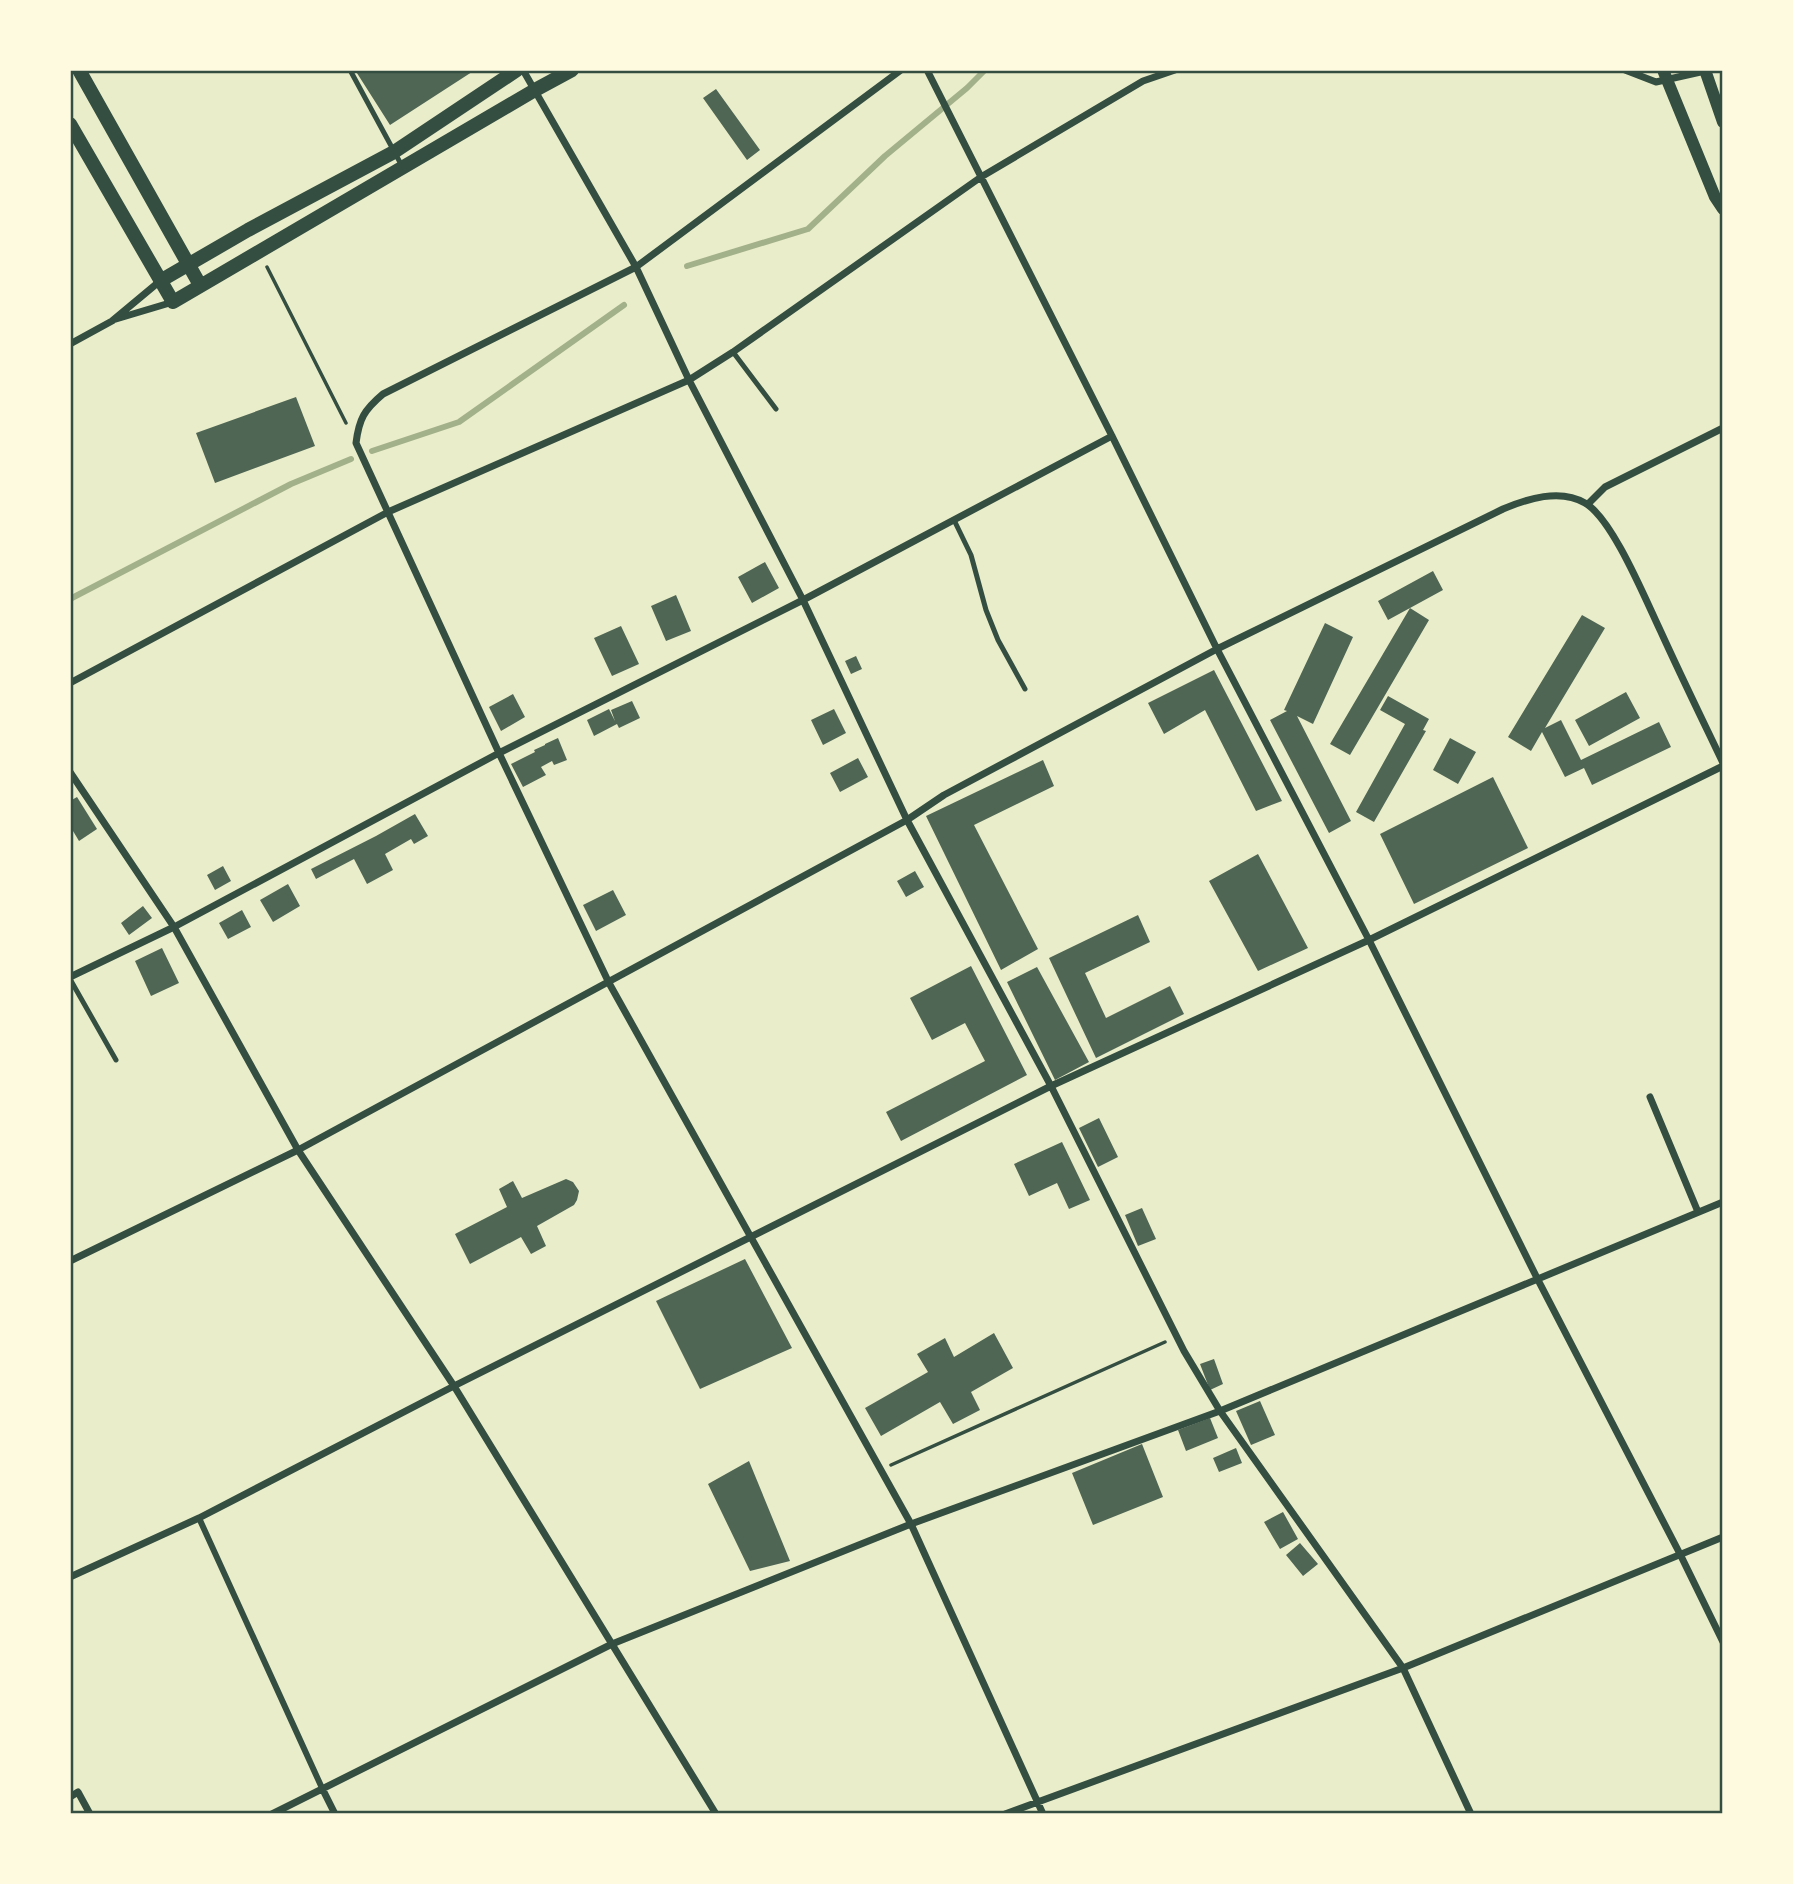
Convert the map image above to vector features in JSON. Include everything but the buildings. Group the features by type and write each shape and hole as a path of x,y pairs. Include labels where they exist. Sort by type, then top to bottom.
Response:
{"main road":[{"path":"79,70 200,285"},
{"path":"160,281 394,152 517,70"},
{"path":"70,124 173,302 572,70"}],"street":[{"path":"523,70 636,267 689,380 803,600 907,820 1051,1086 1202,1383 1404,1668 1471,1814"},
{"path":"901,70 636,267 383,394 368,407 359,423 356,443 609,983 911,1524 1043,1814"},
{"path":"927,70 1217,649 1369,940 1537,1278 1723,1642"},
{"path":"70,683 388,512 689,380 733,352 981,177 1143,81 1175,70"},
{"path":"1625,70 1656,82 1664,75 1705,71 1723,122"},
{"path":"1664,75 1715,197 1723,209"},
{"path":"70,344 111,321 160,281"},
{"path":"111,321 173,302"},
{"path":"1588,504 1605,487 1723,428"},
{"path":"70,978 174,927 499,753 803,600 1112,436"},
{"path":"70,1261 298,1150 907,820 944,795 1217,649 1527,499 1545,496 1577,499 1588,504 1602,519 1627,561 1723,764 1369,940 1051,1086 454,1386 199,1518 70,1577"},
{"path":"70,772 174,927 298,1150 454,1386 716,1814"},
{"path":"1650,1097 1698,1212"},
{"path":"272,1814 612,1644 911,1524 1220,1411 1723,1202"},
{"path":"199,1518 335,1814"},
{"path":"1005,1814 1404,1668 1723,1537"},
{"path":"70,1797 78,1792 90,1814"}],"lane":[{"path":"350,70 403,167"},
{"path":"733,352 776,409"},
{"path":"954,520 971,555 984,603 998,640 1025,689"},
{"path":"70,978 116,1060"}],"path":[{"path":"259,251 356,443"},
{"path":"881,1469 1177,1337"}],"waterway":[{"path":"687,266 808,229 885,156 985,70"},
{"path":"372,451 459,422 624,305"},
{"path":"70,599 291,484 351,459"}]}
